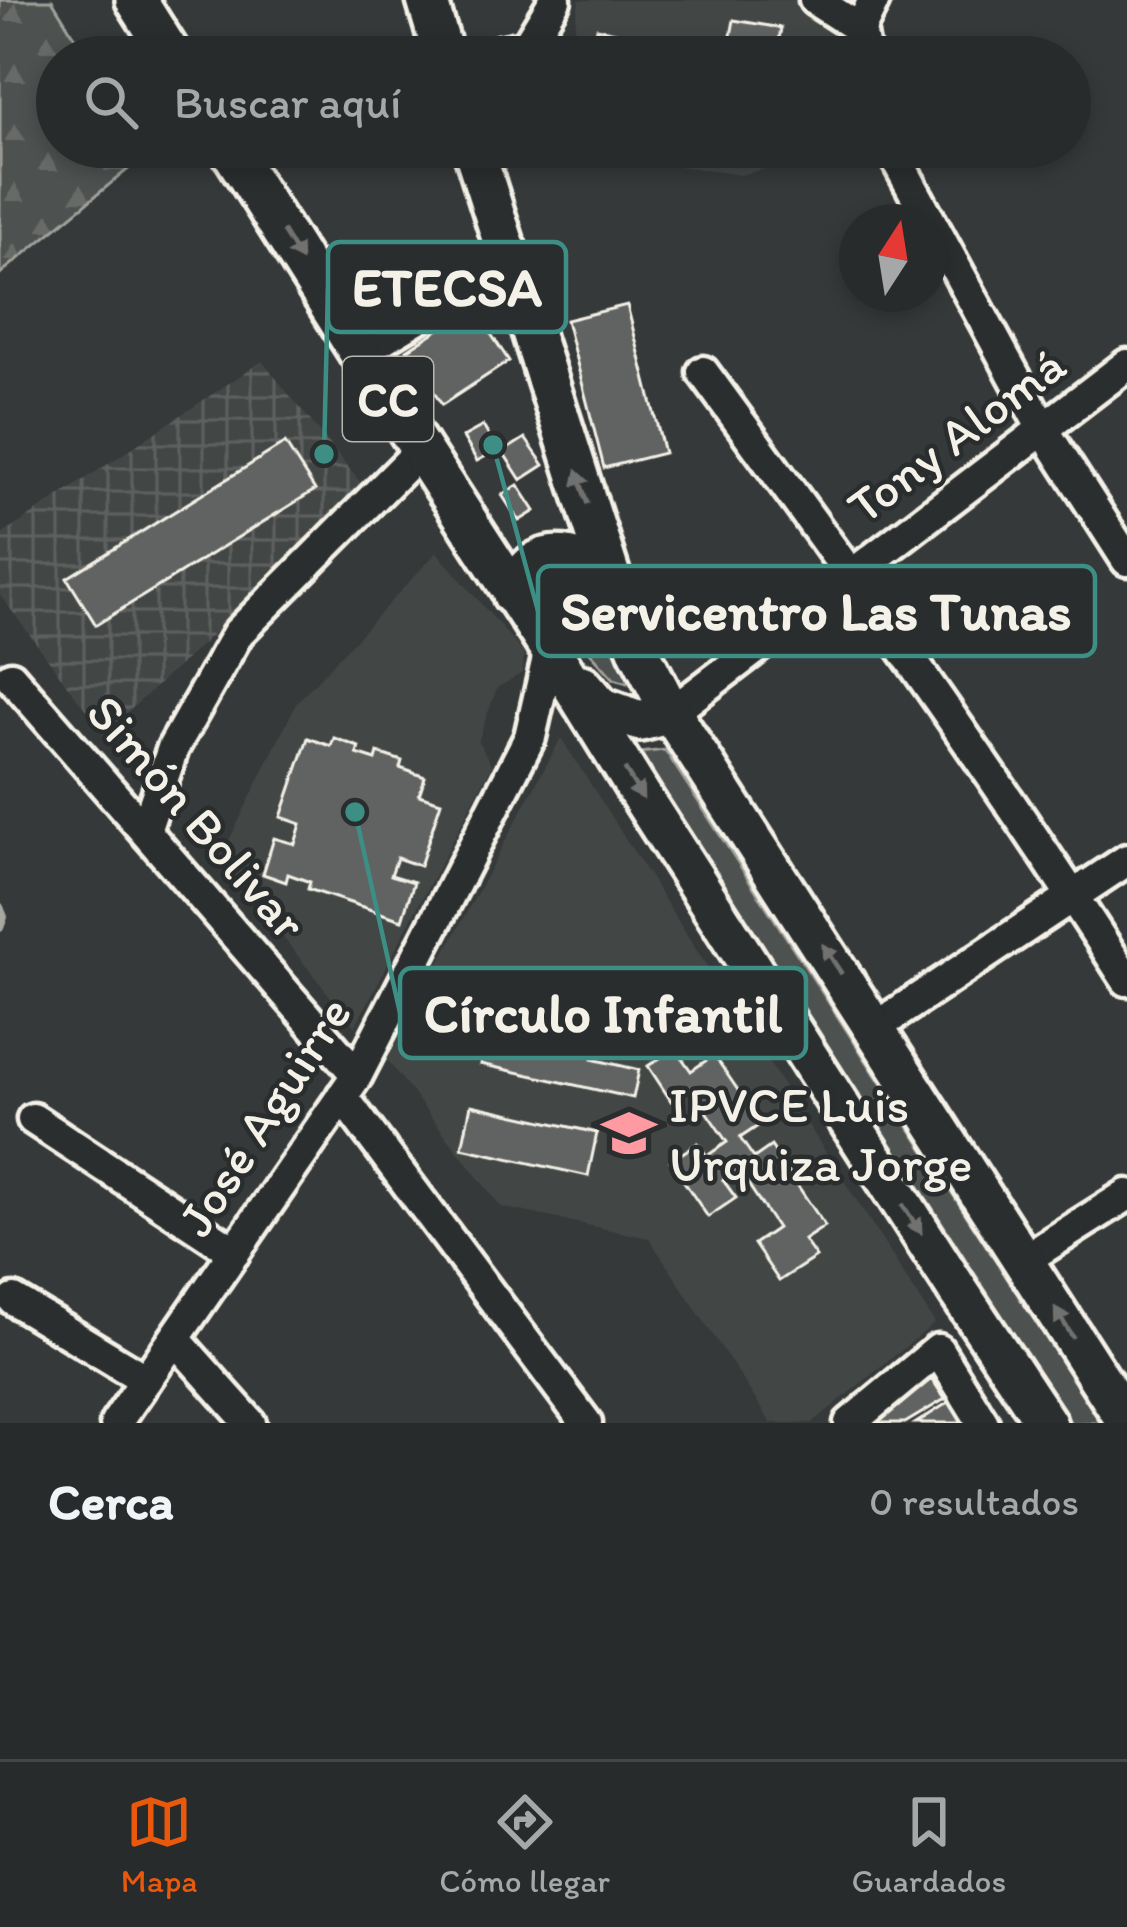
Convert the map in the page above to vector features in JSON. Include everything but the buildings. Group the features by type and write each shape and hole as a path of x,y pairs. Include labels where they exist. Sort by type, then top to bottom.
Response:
{"main road":[{"path":"136,0 159,36"},
{"path":"427,0 438,36"},
{"name":"CC","path":"243,168 1046,1423"},
{"path":"480,168 610,576 639,651 671,712 1127,1422"},
{"path":"514,595 525,571 542,559 590,562 610,576"},
{"path":"550,649 601,706 640,722 671,712"}],"street":[{"path":"532,36 555,0"},
{"path":"815,0 854,36"},
{"path":"864,36 874,0"},
{"path":"901,168 1043,429 1127,560"},
{"path":"359,353 510,262"},
{"name":"Tony Alomá","path":"671,712 1127,364"},
{"path":"703,372 852,574 1127,980"},
{"path":"145,831 173,748 238,633 421,450"},
{"name":"José Aguirre","path":"116,1423 350,1086 530,737 550,649"},
{"name":"Simón Bolivar","path":"11,676 145,831 350,1086 586,1423"},
{"path":"875,1027 1127,860"},
{"path":"33,1119 235,1252"},
{"path":"1024,1260 1127,1195"},
{"path":"14,1300 146,1380"},
{"path":"175,1339 250,1423"},
{"path":"850,1423 938,1350 983,1423"}],"shaded area":[{"path":"579,0 798,0 840,36 573,36"},
{"path":"692,168 769,168 740,175"},
{"path":"262,361 361,483 291,563 104,734 0,595 0,536"},
{"path":"437,552 524,654 522,673 497,688 478,741 492,765 355,1027 220,859 297,702"},
{"name":"IPVCE Luis Urquiza Jorge","path":"561,738 935,1323 812,1423 771,1423 649,1238 501,1207 387,1060"}],"green space":[{"path":"0,0 52,0 74,36 36,36 36,168 130,168 0,274"},
{"path":"580,598 599,604 632,674 627,683 614,679 565,624 565,605"},
{"path":"665,750 1101,1423 1071,1423 639,753"}],"waterway":[{"path":"0,907 4,917 0,928"}],"place":[{"name":"Servicentro Las Tunas","path":"493,445"},
{"name":"ETECSA","path":"324,454"},
{"name":"Círculo Infantil","path":"355,812"},
{"name":"IPVCE Luis Urquiza Jorge","path":"629,1133"}]}
